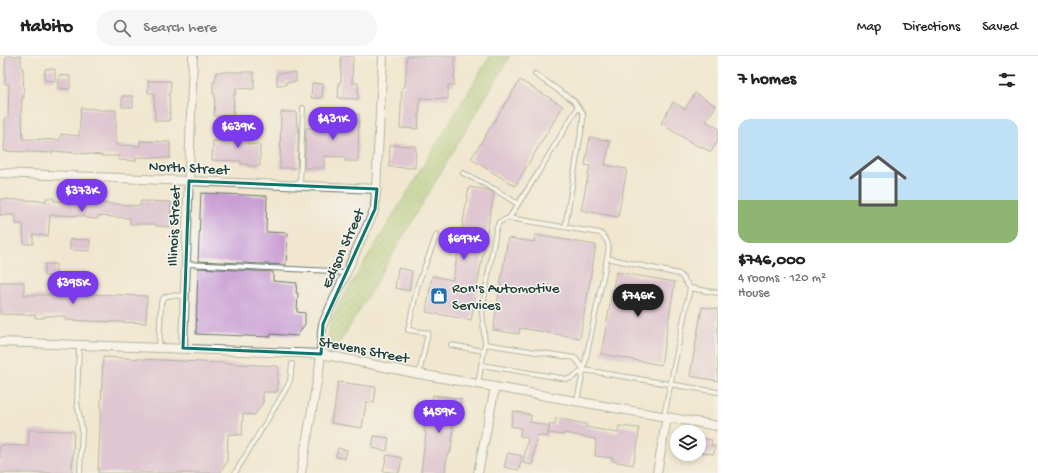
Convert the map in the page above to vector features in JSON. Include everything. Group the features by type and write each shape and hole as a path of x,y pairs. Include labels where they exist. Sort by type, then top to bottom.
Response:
{"street":[{"name":"Illinois Street","path":"182,348 193,56"},
{"name":"Edison Street","path":"301,473 319,370 323,324 375,209 383,56"},
{"name":"North Street","path":"0,173 376,189"},
{"name":"Stevens Street","path":"0,342 321,354 419,374 718,426"},
{"path":"478,473 495,386"},
{"path":"657,473 666,417"}],"lane":[{"path":"534,74 574,102 583,113 583,121 565,227"},
{"path":"509,218 578,107"},
{"path":"300,186 304,108"},
{"path":"463,173 494,189 518,204"},
{"path":"478,384 485,344 482,311 496,230 499,222 509,218 600,233 606,237 608,253 577,401"},
{"path":"419,374 428,333 408,330 418,284 436,234"},
{"path":"607,258 679,274 690,288 718,293"},
{"path":"186,264 325,270 346,274"},
{"path":"666,417 670,384 690,288"},
{"path":"159,348 162,298 166,296 184,296"},
{"path":"80,344 77,404 82,429 80,473"},
{"path":"485,344 575,358 584,370"},
{"path":"451,345 484,351"},
{"path":"235,473 286,389 290,381 292,364"},
{"path":"481,365 566,379 571,378 584,370 718,392"}],"highlighted area":[{"path":"189,181 377,189 375,209 323,324 321,354 183,348"}],"green space":[{"path":"490,56 510,56 337,348 332,346 329,332 335,311"}],"building":[{"path":"6,56 21,56 24,98 22,97 21,118 23,139 60,140 61,134 79,136 81,108 116,110 116,145 140,146 140,141 170,142 170,158 136,157 136,161 118,160 119,156 101,156 53,151 53,153 4,151 5,118 8,118 9,84 5,84"},
{"path":"341,56 353,56 352,83 358,83 358,99 338,98 339,82 341,82"},
{"path":"407,56 455,56 454,85 448,85 448,99 420,98 418,129 400,128 402,87 405,87"},
{"path":"45,69 55,69 55,81 44,80"},
{"path":"216,72 254,72 254,89 236,88 236,94 234,94 233,117 214,116 215,94 213,94 213,82 215,82"},
{"path":"277,73 296,73 296,82 286,82 286,85 277,85"},
{"path":"59,75 70,76 70,89 58,88"},
{"path":"520,80 563,106 515,186 471,159"},
{"path":"148,81 171,81 169,93 170,121 155,121 154,93 148,93"},
{"path":"312,83 323,84 322,98 311,98"},
{"path":"695,93 716,106 706,121 718,128 718,140 711,152 700,146 699,147 661,123 673,102 685,109"},
{"path":"122,96 133,96 133,107 122,107"},
{"path":"281,112 296,112 297,127 299,127 296,168 280,168"},
{"path":"329,113 359,114 358,161 345,161 345,157 324,156 324,168 304,168 306,128 329,129"},
{"path":"236,124 248,124 248,144 260,145 260,166 248,166 248,164 241,164 241,161 212,160 213,141 235,142"},
{"path":"590,137 610,141 605,165 627,169 618,217 581,210 590,166 585,165"},
{"path":"390,145 416,146 415,168 389,167"},
{"path":"469,187 489,190 494,193 471,320 426,312 432,276 453,280"},
{"path":"201,193 267,196 266,232 288,233 286,265 198,261"},
{"path":"46,198 54,198 54,201 59,202 86,203 86,199 99,200 99,203 140,206 141,201 171,202 170,219 175,219 174,227 156,226 156,224 130,224 130,218 98,216 98,219 85,218 85,216 50,215 48,236 33,234 33,244 24,244 23,224 16,224 16,215 0,215 0,199 46,201"},
{"path":"535,235 596,245 580,338 520,328 519,334 493,330 508,238 534,242"},
{"path":"70,239 90,240 90,251 70,250"},
{"path":"45,264 56,264 56,276 44,276"},
{"path":"198,268 273,272 273,281 297,283 297,312 305,313 305,324 297,336 271,334 271,337 196,334"},
{"path":"398,268 412,271 409,291 395,288"},
{"path":"616,272 675,282 661,365 601,354"},
{"path":"0,282 24,282 24,295 82,295 82,291 92,292 92,294 147,296 146,323 65,320 65,316 44,316 44,318 35,318 35,315 0,314"},
{"path":"702,307 718,309 718,381 690,376"},
{"path":"103,357 278,366 277,392 263,392 263,402 255,415 243,414 242,435 228,434 227,462 220,473 98,473"},
{"path":"338,382 376,387 374,403 366,402 362,428 331,423"},
{"path":"433,395 461,399 459,411 454,410 452,442 450,454 447,454 445,473 421,473 426,432 424,432 425,419 429,419"},
{"path":"513,411 531,415 530,422 549,426 548,437 537,435 532,465 523,463 528,438 520,436 521,428 511,426"},
{"path":"556,418 586,424 586,427 618,433 619,426 639,428 638,442 633,465 613,461 613,458 595,456 595,439 564,433 563,435 548,433 550,424 555,425"},
{"path":"29,430 74,431 72,473 0,473 0,445 28,446"},
{"path":"374,436 389,438 387,451 372,448"},
{"path":"706,439 712,440 711,446 715,446 714,454 706,453"},
{"path":"338,448 347,450 345,459 336,457"},
{"path":"508,453 522,456 519,470 504,467"},
{"path":"387,455 402,458 399,473 383,471"}],"place":[{"name":"Ron's Automotive Services","path":"439,296"}]}
